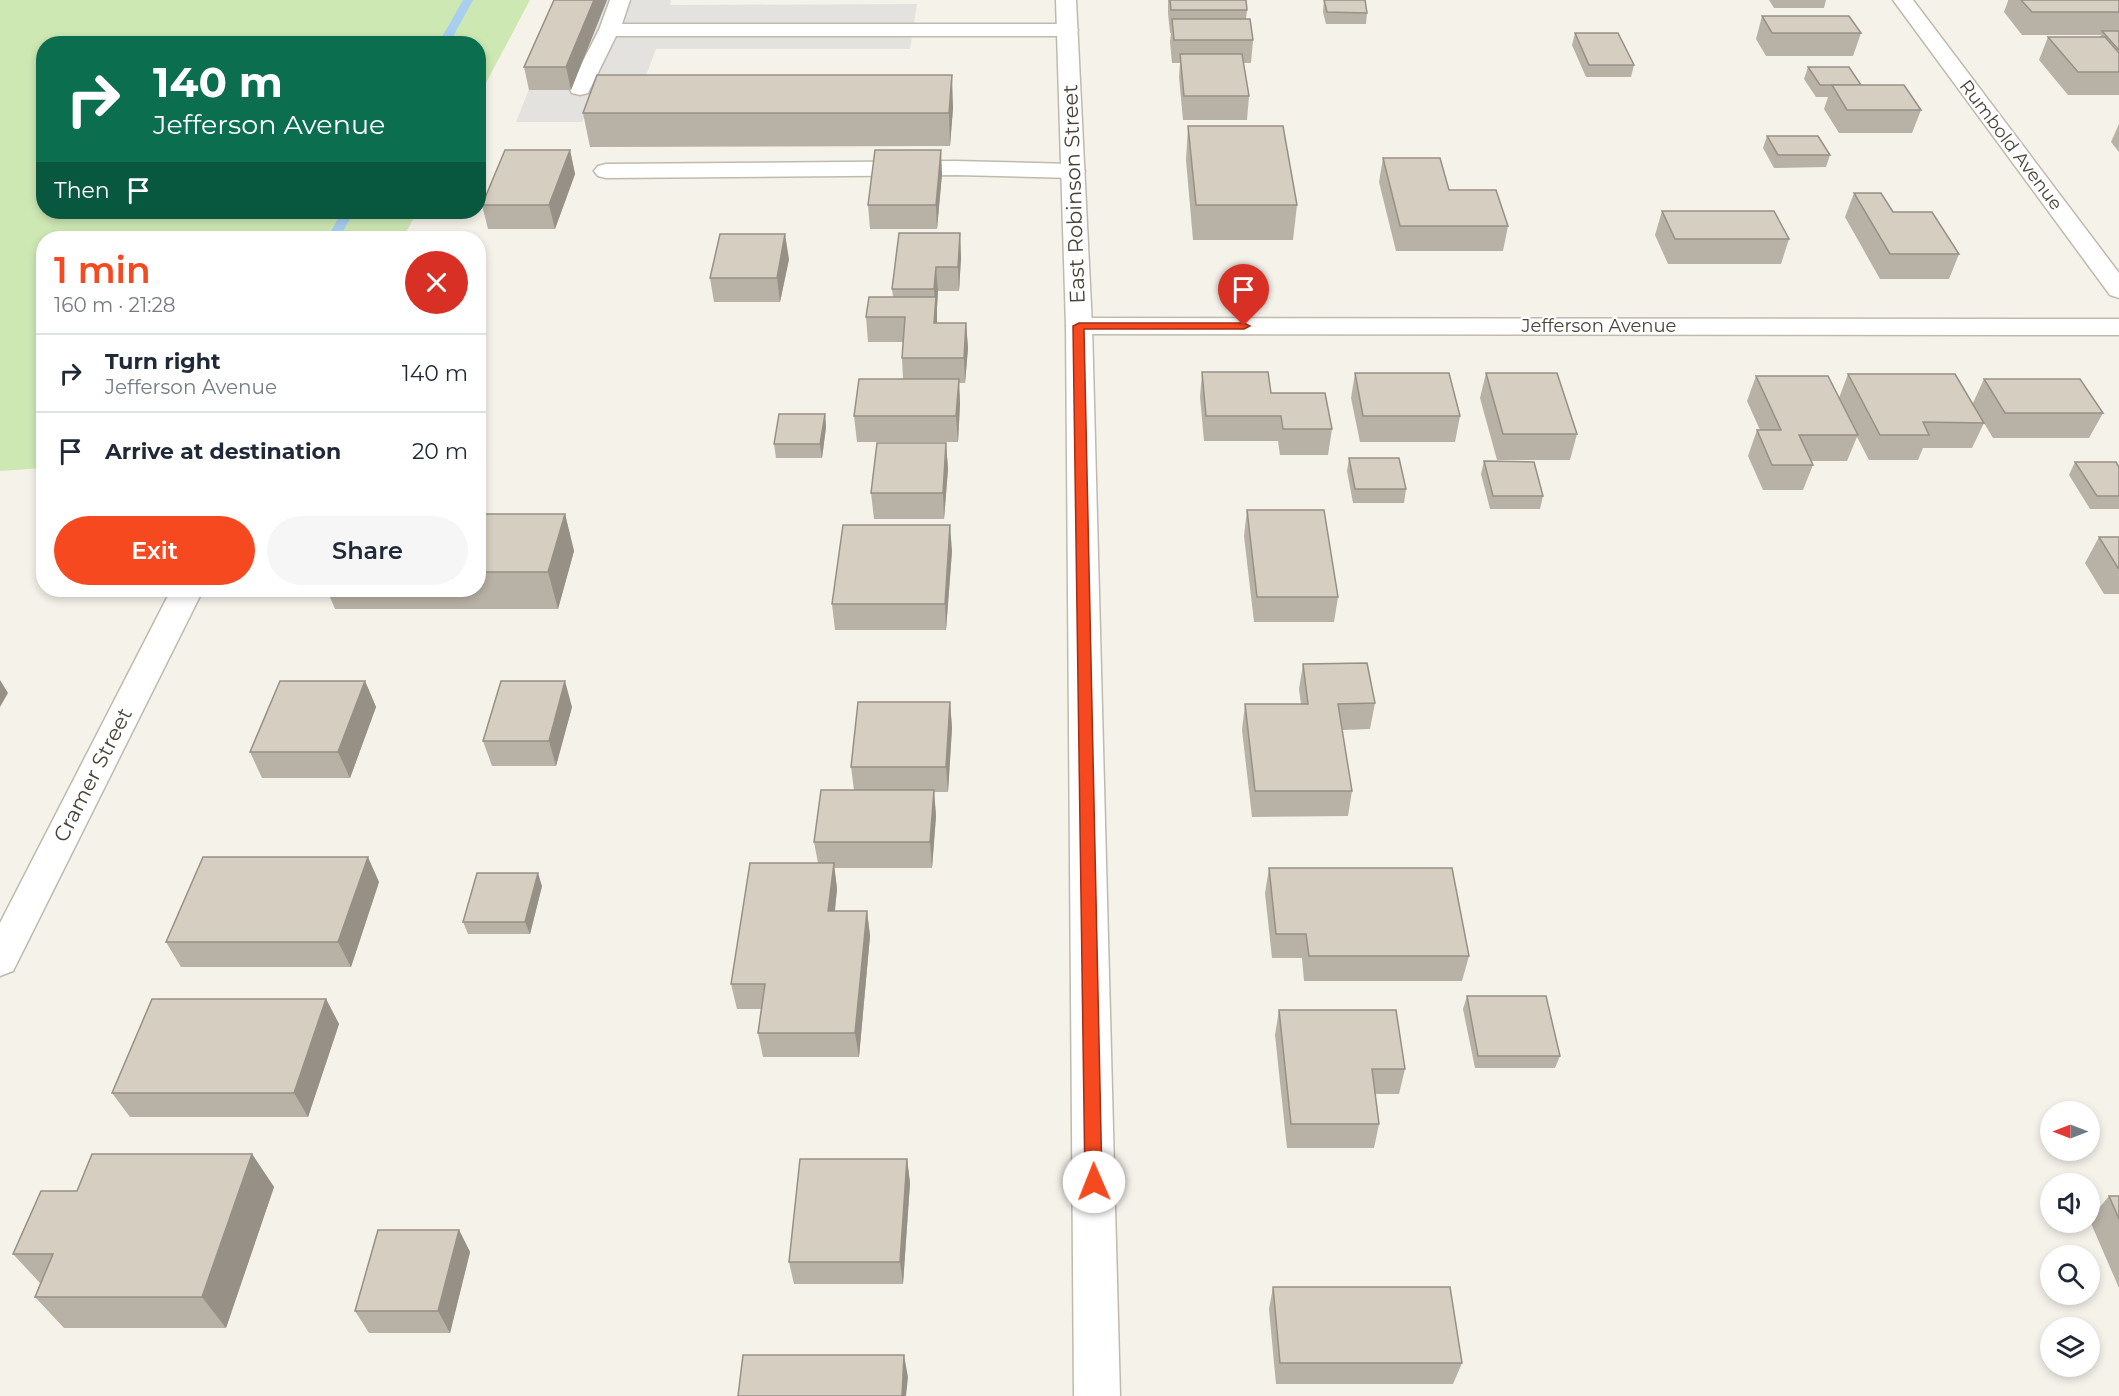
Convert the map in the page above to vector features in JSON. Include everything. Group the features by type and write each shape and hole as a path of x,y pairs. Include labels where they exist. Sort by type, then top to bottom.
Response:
{"street":[{"path":"580,88 609,30 620,0"},
{"name":"Rumbold Avenue","path":"1903,0 2119,290"},
{"path":"609,30 1067,15"},
{"name":"East Robinson Street","path":"1067,15 1079,326 1097,1396"},
{"path":"606,171 956,168 1073,171"},
{"name":"Jefferson Avenue","path":"1079,326 2119,327"},
{"name":"Cramer Street","path":"0,960 183,597"}],"green space":[{"path":"0,0 530,0 486,83 486,36 36,36 36,219 413,219 407,231 36,231 36,468 0,471"}],"shaded area":[{"path":"605,0 671,0 670,5 917,4 910,49 656,49 641,89 597,90 582,122 516,122 529,89 568,89"}],"building":[{"path":"554,0 594,0 566,67 524,67"},
{"path":"1170,0 1246,0 1247,10 1171,10"},
{"path":"1324,0 1365,0 1367,13 1327,12"},
{"path":"2021,0 2119,0 2119,12 2032,12"},
{"path":"1762,16 1849,16 1861,33 1772,33"},
{"path":"1172,19 1250,19 1253,40 1174,40"},
{"path":"2102,31 2119,31 2119,50"},
{"path":"1575,33 1618,33 1634,65 1589,65"},
{"path":"2048,37 2105,37 2119,53 2119,72 2078,72"},
{"path":"1180,54 1242,54 1249,96 1184,96"},
{"path":"1808,67 1849,67 1861,85 1820,85"},
{"path":"597,75 952,75 949,113 583,113"},
{"path":"1832,85 1904,85 1921,110 1847,110"},
{"path":"1188,126 1283,126 1297,205 1196,205"},
{"path":"1767,136 1818,136 1830,155 1778,155"},
{"path":"505,150 570,150 549,205 486,205 486,195"},
{"path":"875,150 941,150 936,205 868,205"},
{"path":"1383,158 1440,158 1449,190 1496,190 1508,226 1400,226"},
{"path":"1854,193 1881,193 1893,212 1932,212 1959,254 1890,254"},
{"path":"1662,211 1774,211 1789,239 1675,239"},
{"path":"899,233 960,233 958,267 936,267 934,289 892,289"},
{"path":"720,234 785,234 777,278 710,278"},
{"path":"869,297 936,297 934,323 966,323 964,358 902,358 905,317 866,317"},
{"path":"1202,372 1268,372 1271,393 1325,393 1332,429 1283,429 1281,416 1206,416"},
{"path":"1355,373 1449,373 1460,416 1363,416"},
{"path":"1486,373 1557,373 1577,434 1503,434"},
{"path":"1848,374 1955,374 1984,423 1923,422 1929,435 1880,435"},
{"path":"1756,376 1828,376 1858,435 1799,435 1813,465 1772,465 1757,430 1781,430"},
{"path":"859,379 959,379 956,416 854,416"},
{"path":"1984,379 2080,379 2103,413 2005,413"},
{"path":"779,414 825,414 820,444 774,444"},
{"path":"877,443 946,443 943,493 871,493"},
{"path":"1349,458 1399,458 1406,489 1355,489"},
{"path":"1484,461 1534,462 1543,496 1493,496"},
{"path":"2075,462 2116,462 2119,467 2119,496 2097,496"},
{"path":"1247,510 1324,510 1338,597 1257,597"},
{"path":"486,514 565,514 548,572 486,572"},
{"path":"843,525 950,525 945,604 832,604"},
{"path":"2099,537 2119,537 2119,568 2118,568"},
{"path":"1367,663 1375,703 1338,704 1352,791 1255,791 1245,704 1308,704 1303,664"},
{"path":"280,681 365,681 338,752 250,752"},
{"path":"501,681 565,681 549,741 483,741"},
{"path":"858,702 950,702 946,767 851,767"},
{"path":"821,790 934,790 930,842 814,842"},
{"path":"203,857 368,857 338,942 166,942"},
{"path":"750,863 834,863 828,911 867,911 855,1033 758,1033 765,984 731,984"},
{"path":"1269,868 1452,868 1469,956 1309,956 1306,934 1276,934"},
{"path":"477,873 538,873 525,922 463,922"},
{"path":"1467,996 1546,996 1560,1056 1478,1056"},
{"path":"152,999 326,999 294,1093 112,1093"},
{"path":"1279,1010 1396,1010 1405,1069 1372,1069 1379,1124 1291,1124"},
{"path":"92,1154 252,1154 202,1297 35,1297 53,1254 13,1254 41,1191 77,1191"},
{"path":"800,1159 907,1159 900,1262 789,1262"},
{"path":"2109,1196 2119,1196 2119,1219"},
{"path":"378,1230 459,1230 438,1311 355,1311"},
{"path":"1273,1287 1450,1287 1462,1363 1280,1363"},
{"path":"743,1355 904,1355 902,1396 738,1396"}],"waterway":[{"path":"448,36 468,0"},
{"path":"337,231 344,219"}],"route":[{"path":"1094,1182 1079,326 1244,326"}]}
